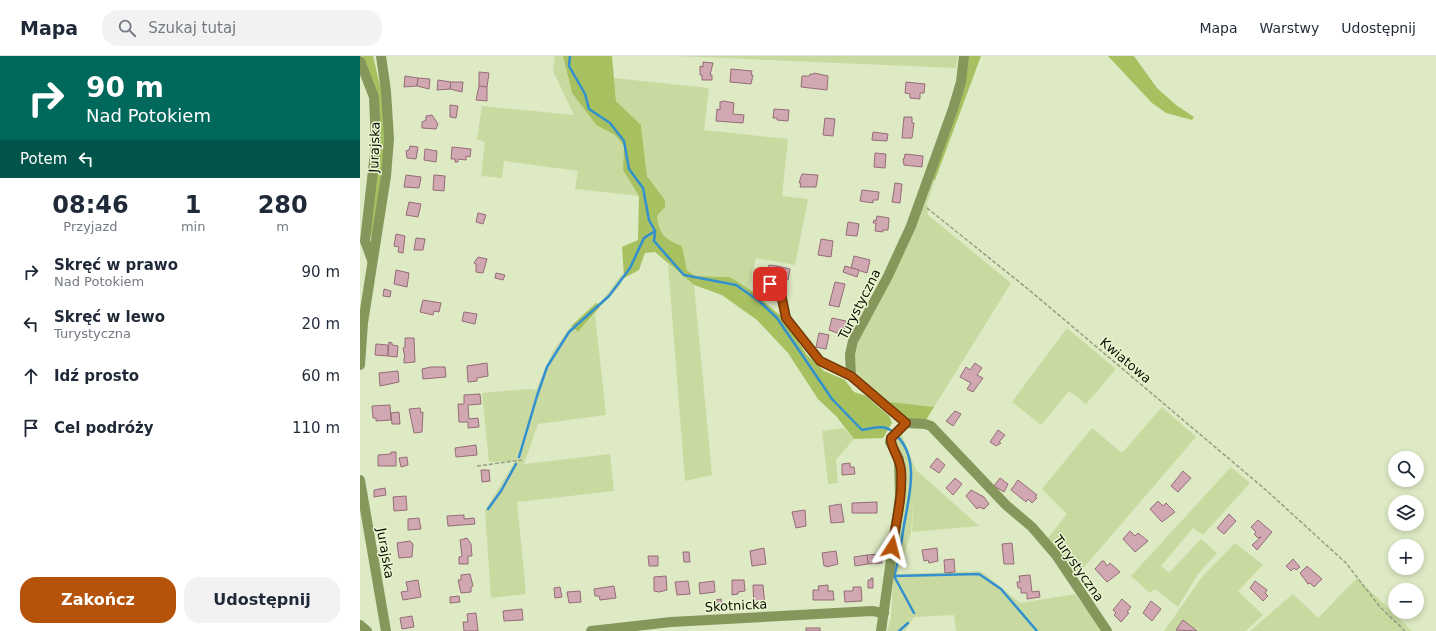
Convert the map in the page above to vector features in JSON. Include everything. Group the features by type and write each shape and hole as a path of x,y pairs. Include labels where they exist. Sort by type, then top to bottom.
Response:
{"street":[{"name":"Jurajska","path":"360,365 363,323 386,176 389,139 386,91 381,56"},
{"name":"Turystyczna","path":"851,376 850,354 853,341 888,276 911,226 955,102 961,82 964,56"},
{"name":"Jurajska","path":"360,61 374,97 376,144 365,242 372,262"},
{"path":"770,284 780,289 786,318 820,361 851,376 903,426 892,436 890,442 899,459 901,470 900,496 881,631"},
{"name":"Turystyczna","path":"903,426 925,424 931,426 1006,505 1032,528 1056,555 1107,631"},
{"name":"Jurajska","path":"360,480 386,631"},
{"name":"Skotnicka","path":"591,631 698,620 872,611 884,613"},
{"path":"360,625 367,631"}],"path":[{"name":"Kwiatowa","path":"920,202 1099,348 1317,536 1355,573 1380,607 1405,631"},
{"path":"477,466 522,460"}],"green space":[{"path":"363,56 373,56 386,111 384,176 371,239 370,233 376,96"},
{"path":"555,56 563,56 572,93 596,125 615,135 624,146 623,170 639,196 575,189 578,171 504,161 502,178 481,176 485,142 477,139 482,106 574,115 553,71"},
{"path":"563,56 612,56 616,101 641,125 647,176 665,200 665,207 657,216 661,232 671,241 682,246 687,270 695,276 730,277 749,289 782,317 807,355 824,371 845,380 854,392 866,396 889,416 892,423 883,438 854,439 836,416 818,399 788,353 757,320 722,295 694,285 655,252 645,253 639,270 624,278 622,247 638,240 639,196 623,170 624,146 615,135 596,125 572,93"},
{"path":"676,56 958,56 956,68"},
{"path":"968,56 981,56 935,180 931,180"},
{"path":"1108,56 1134,56 1157,88 1176,105 1194,117 1192,120 1166,113 1152,103"},
{"path":"614,78 709,88 704,130 788,139 782,196 808,199 795,265 756,258 749,289 730,277 695,276 687,270 682,246 671,241 661,232 657,216 665,207 665,200 647,176 641,125 616,101"},
{"path":"931,180 935,180 927,203 928,215 1011,283 934,407 891,402 888,405 858,376 852,363 854,347"},
{"path":"668,264 694,285 712,475 685,481"},
{"path":"622,274 624,278 620,286 600,307 596,303 600,303"},
{"path":"596,303 600,307 578,332 571,326"},
{"path":"595,314 606,415 538,424 524,464 610,454 614,491 517,502 526,594 491,598 485,510 515,461 489,462 482,393 528,389 536,390 553,351 571,326 578,332"},
{"path":"1067,328 1116,369 1086,404 1069,391 1041,425 1012,402"},
{"path":"891,402 934,407 926,420 904,423 888,405"},
{"path":"1162,407 1196,437 1074,579 1048,538 1067,514 1042,489 1092,428 1122,453"},
{"path":"844,428 854,439 836,460 838,483 828,484 822,431"},
{"path":"901,433 916,470 979,526 912,532 914,494 911,532 898,574 981,571 1020,603 1075,594 1103,631 956,631 954,615 914,617 905,631 887,631 891,618 893,581 905,478 904,458 893,441"},
{"path":"1231,467 1250,483 1203,535 1193,528 1161,566 1169,573 1201,539 1217,553 1198,574 1178,607 1155,589 1150,593 1131,576"},
{"path":"1235,543 1263,565 1238,591 1263,615 1246,631 1164,631 1202,577"},
{"path":"1357,578 1388,608 1388,619 1400,619 1412,631 1250,631 1293,594 1318,618"}],"building":[{"path":"703,62 713,63 710,75 712,75 712,80 702,80 702,75 700,75 700,66 703,67"},
{"path":"731,69 752,71 751,75 753,75 751,84 730,82"},
{"path":"479,72 489,73 487,87 479,86"},
{"path":"814,73 828,76 827,90 801,87 802,76 809,76 810,74"},
{"path":"405,76 418,78 417,86 404,87"},
{"path":"418,78 430,79 429,89 417,86"},
{"path":"438,80 451,82 450,89 437,90"},
{"path":"451,82 463,82 462,92 450,89"},
{"path":"906,82 925,84 924,93 920,93 920,99 910,98 910,94 905,93"},
{"path":"479,86 487,87 487,101 476,100"},
{"path":"724,101 734,103 733,114 744,115 743,123 716,121 717,109 720,110 720,102"},
{"path":"450,105 458,106 456,118 450,117"},
{"path":"774,109 789,110 788,121 773,118"},
{"path":"432,115 438,124 436,129 422,128 422,122 426,120 426,116"},
{"path":"904,117 912,117 912,123 914,123 912,138 902,138"},
{"path":"825,118 835,119 833,136 823,135"},
{"path":"873,132 888,134 887,141 872,140"},
{"path":"410,146 418,147 416,159 407,158 406,151 409,150"},
{"path":"452,147 471,149 470,157 466,156 466,160 458,159 458,162 455,162 455,159 451,159"},
{"path":"425,149 437,151 436,162 424,160"},
{"path":"875,153 886,154 885,168 874,167"},
{"path":"905,154 923,156 922,167 904,165 903,159"},
{"path":"802,174 818,175 816,187 800,187 801,183 799,183"},
{"path":"406,175 421,177 419,188 404,187"},
{"path":"434,175 445,176 444,191 433,190"},
{"path":"895,183 902,184 900,203 892,202"},
{"path":"862,190 879,192 878,200 873,200 873,203 860,201"},
{"path":"409,202 421,204 418,217 406,215"},
{"path":"478,213 486,215 483,224 476,222"},
{"path":"877,216 889,218 888,230 883,230 883,232 875,231 876,223 873,223 874,220 876,221"},
{"path":"848,222 859,224 857,236 846,235"},
{"path":"396,234 405,236 403,253 398,252 399,247 394,246"},
{"path":"416,238 425,239 423,250 414,250"},
{"path":"821,239 833,241 831,257 818,255"},
{"path":"854,256 870,260 867,273 851,268"},
{"path":"478,257 487,259 483,273 476,272 476,264 474,263"},
{"path":"769,265 777,266 775,278 767,276"},
{"path":"777,266 790,269 788,280 775,278"},
{"path":"845,266 859,270 857,277 843,272"},
{"path":"396,270 409,273 407,287 394,284"},
{"path":"496,273 505,275 503,280 495,278"},
{"path":"835,282 845,284 839,307 829,305"},
{"path":"384,289 391,291 390,297 383,296"},
{"path":"423,300 441,303 439,312 434,311 433,315 420,312"},
{"path":"464,312 477,314 475,324 462,321"},
{"path":"832,318 846,321 843,335 829,330"},
{"path":"819,333 829,335 826,349 816,347"},
{"path":"405,338 414,338 415,362 404,363 405,358 403,348 405,347"},
{"path":"389,342 392,343 392,345 398,346 397,357 388,356"},
{"path":"376,344 388,345 388,356 375,355"},
{"path":"487,363 488,376 477,378 477,381 468,382 467,366"},
{"path":"975,363 982,368 977,375 983,378 973,392 967,389 971,383 960,377 966,367 970,370"},
{"path":"431,367 445,367 446,377 423,379 422,369"},
{"path":"398,371 399,382 380,386 379,373"},
{"path":"480,394 481,404 468,405 469,419 478,418 479,427 468,428 468,422 459,422 458,404 464,404 464,395"},
{"path":"390,405 391,420 376,421 376,418 373,418 372,406"},
{"path":"420,408 421,413 423,412 422,432 414,433 409,409"},
{"path":"955,411 961,414 953,426 946,421"},
{"path":"399,412 400,424 392,424 391,413"},
{"path":"998,430 1005,435 999,442 1001,443 996,446 990,442"},
{"path":"476,445 477,455 456,457 455,448"},
{"path":"391,452 396,452 396,466 378,466 378,455 391,454"},
{"path":"407,457 408,465 401,467 399,458"},
{"path":"937,458 945,465 939,473 930,467"},
{"path":"850,463 850,467 854,467 855,474 842,475 842,464"},
{"path":"481,470 489,470 490,481 482,482"},
{"path":"1183,471 1191,478 1178,492 1171,486"},
{"path":"955,478 962,484 953,495 946,488"},
{"path":"1000,478 1008,484 1004,492 994,486"},
{"path":"1018,480 1037,495 1035,497 1037,498 1032,503 1028,499 1026,502 1011,490"},
{"path":"385,488 386,495 374,497 374,490"},
{"path":"971,490 984,497 989,504 984,509 979,507 977,509 966,496"},
{"path":"406,496 407,510 394,511 393,497"},
{"path":"1158,501 1163,506 1166,503 1175,512 1162,522 1150,509"},
{"path":"877,502 877,513 852,513 852,503"},
{"path":"841,504 844,522 831,523 829,506"},
{"path":"805,510 806,526 796,528 792,512"},
{"path":"1229,514 1236,521 1224,534 1217,528"},
{"path":"464,515 464,519 474,518 475,524 448,526 447,516"},
{"path":"419,518 421,529 408,530 408,519"},
{"path":"1258,520 1272,532 1257,550 1252,545 1261,537 1258,538 1254,534 1256,532 1251,527"},
{"path":"1130,531 1135,536 1138,533 1148,541 1135,552 1123,539"},
{"path":"467,538 471,544 472,556 468,556 468,564 459,564 459,557 462,556 460,540"},
{"path":"410,541 413,544 412,557 399,558 397,543"},
{"path":"1012,543 1014,564 1004,564 1002,544"},
{"path":"764,548 766,564 752,566 750,551"},
{"path":"937,548 938,561 929,563 928,560 924,561 922,550"},
{"path":"836,551 838,564 827,567 824,566 822,553"},
{"path":"683,552 689,552 690,562 684,562"},
{"path":"881,554 882,563 868,564 867,555"},
{"path":"867,555 868,564 855,566 854,557"},
{"path":"648,556 658,556 658,566 649,566"},
{"path":"954,559 955,572 945,573 944,560"},
{"path":"1293,559 1300,567 1296,570 1294,568 1291,571 1286,566"},
{"path":"1102,561 1104,561 1107,566 1110,563 1120,572 1107,582 1095,569"},
{"path":"1307,566 1322,579 1314,587 1310,583 1308,584 1300,573"},
{"path":"470,574 473,586 471,587 471,592 461,593 458,580 461,580 461,575"},
{"path":"1030,575 1032,592 1039,591 1040,597 1027,599 1027,593 1021,593 1021,588 1018,588 1017,582 1020,582 1019,576"},
{"path":"666,576 667,590 659,592 654,591 654,577"},
{"path":"871,578 873,578 873,588 868,588 868,580 871,580"},
{"path":"418,580 421,597 403,600 401,592 408,591 406,582"},
{"path":"732,580 744,580 745,591 732,595"},
{"path":"688,581 690,594 677,595 675,582"},
{"path":"714,581 715,592 700,594 699,583"},
{"path":"1255,581 1267,590 1265,593 1268,596 1263,601 1250,588"},
{"path":"753,585 763,585 765,606 754,607"},
{"path":"828,585 828,591 833,591 834,600 813,600 813,590 819,590 818,586"},
{"path":"614,586 616,598 600,600 599,596 595,596 594,589"},
{"path":"560,587 562,597 555,598 554,588"},
{"path":"853,587 861,587 862,601 845,602 844,591 853,591"},
{"path":"580,591 581,602 569,603 567,592"},
{"path":"459,596 460,602 450,603 450,597"},
{"path":"721,599 722,608 716,608 716,600"},
{"path":"1122,599 1131,607 1127,612 1129,613 1121,622 1114,615 1116,613 1113,610"},
{"path":"1151,601 1161,609 1152,621 1143,613"},
{"path":"522,609 523,620 504,621 503,611"},
{"path":"476,613 478,631 464,631 463,622 468,622 467,614"},
{"path":"412,616 414,627 402,629 400,618"},
{"path":"1183,620 1197,631 1176,630"},
{"path":"806,628 820,628 820,631 806,631"}],"waterway":[{"path":"570,56 569,66 585,94 589,109 610,123 624,141 629,169 643,188 649,220 655,231 654,241 684,275 736,285 759,301 777,318 832,399 862,430 882,427 893,432"},
{"path":"519,457 547,367 569,332 609,296 630,268 644,238 655,231"},
{"path":"897,436 904,445 908,456 911,467 911,479 898,563 894,576 914,613"},
{"path":"488,509 501,491 516,464"},
{"path":"894,576 979,574 1001,589 1037,631"},
{"path":"899,631 908,623"}],"route":[{"path":"770,284 780,289 786,318 820,361 851,376 906,423 891,438 890,442 899,459 901,470 900,496 892,547"}]}
